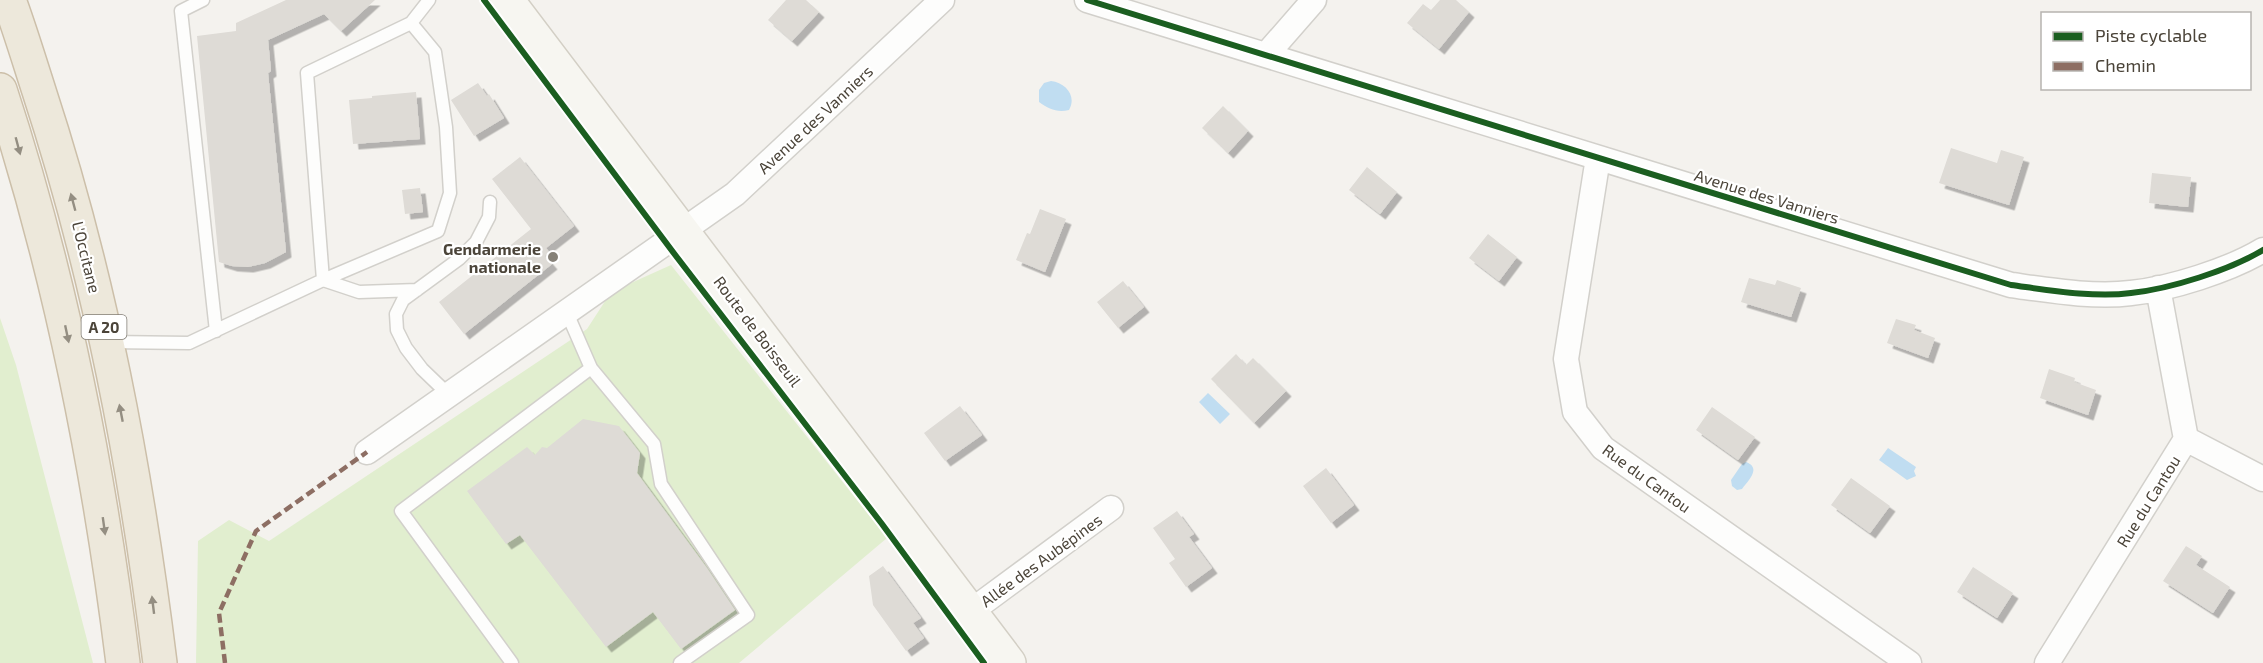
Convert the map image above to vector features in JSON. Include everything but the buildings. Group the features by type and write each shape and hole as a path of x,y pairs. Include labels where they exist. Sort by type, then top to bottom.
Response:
{"highway":[{"name":"L'Occitane","path":"9,0 65,175 108,342 136,492 160,663"},
{"name":"A 20","path":"0,90 41,230 80,394 103,519 123,663"}],"main road":[{"name":"Route de Boisseuil","path":"507,0 1009,663"}],"street":[{"name":"Avenue des Vanniers","path":"367,452 735,194 942,0"},
{"name":"Avenue des Vanniers","path":"1087,0 2011,285 2073,292 2130,294 2194,279 2263,250"},
{"path":"1266,55 1314,0"},
{"name":"Rue du Cantou","path":"1598,158 1566,359 1575,412 1602,448 1909,663"},
{"name":"Rue du Cantou","path":"2048,663 2186,439 2158,288"},
{"path":"2186,439 2263,479"},
{"name":"Allée des Aubépines","path":"970,612 1111,508"}],"lane":[{"path":"203,0 181,10 216,331"},
{"path":"323,280 307,73 411,23 429,0"},
{"path":"108,342 189,344 323,280 438,231 450,193 446,127 435,52 411,23"},
{"path":"449,395 422,369 406,348 397,330 396,314 403,300 459,259 476,242 489,217 490,202"},
{"path":"323,280 359,291 417,290"},
{"path":"567,312 591,368 654,444 661,484 747,615 680,663"},
{"path":"512,663 401,512 591,368"}],"green space":[{"path":"671,265 887,538 739,663 196,663 198,541 229,520 269,541 587,329 611,292"},
{"path":"0,318 16,365 93,663 0,663"}],"water":[{"path":"1051,81 1061,84 1069,91 1072,100 1069,110 1053,110 1039,102 1039,90 1044,83"},
{"path":"1208,393 1230,414 1220,424 1199,402"},
{"path":"1888,448 1916,467 1914,471 1916,476 1907,480 1879,460"},
{"path":"1746,462 1753,468 1752,475 1742,489 1737,490 1732,486 1731,480"}],"marked path":[{"path":"225,663 219,613 256,531 367,452"}],"cycle path":[{"path":"484,0 676,256 882,524 984,663"},
{"path":"1087,0 2011,285 2087,294 2147,291 2199,278 2234,265 2263,250"}],"place":[{"name":"Gendarmerie nationale","path":"553,257"}]}
